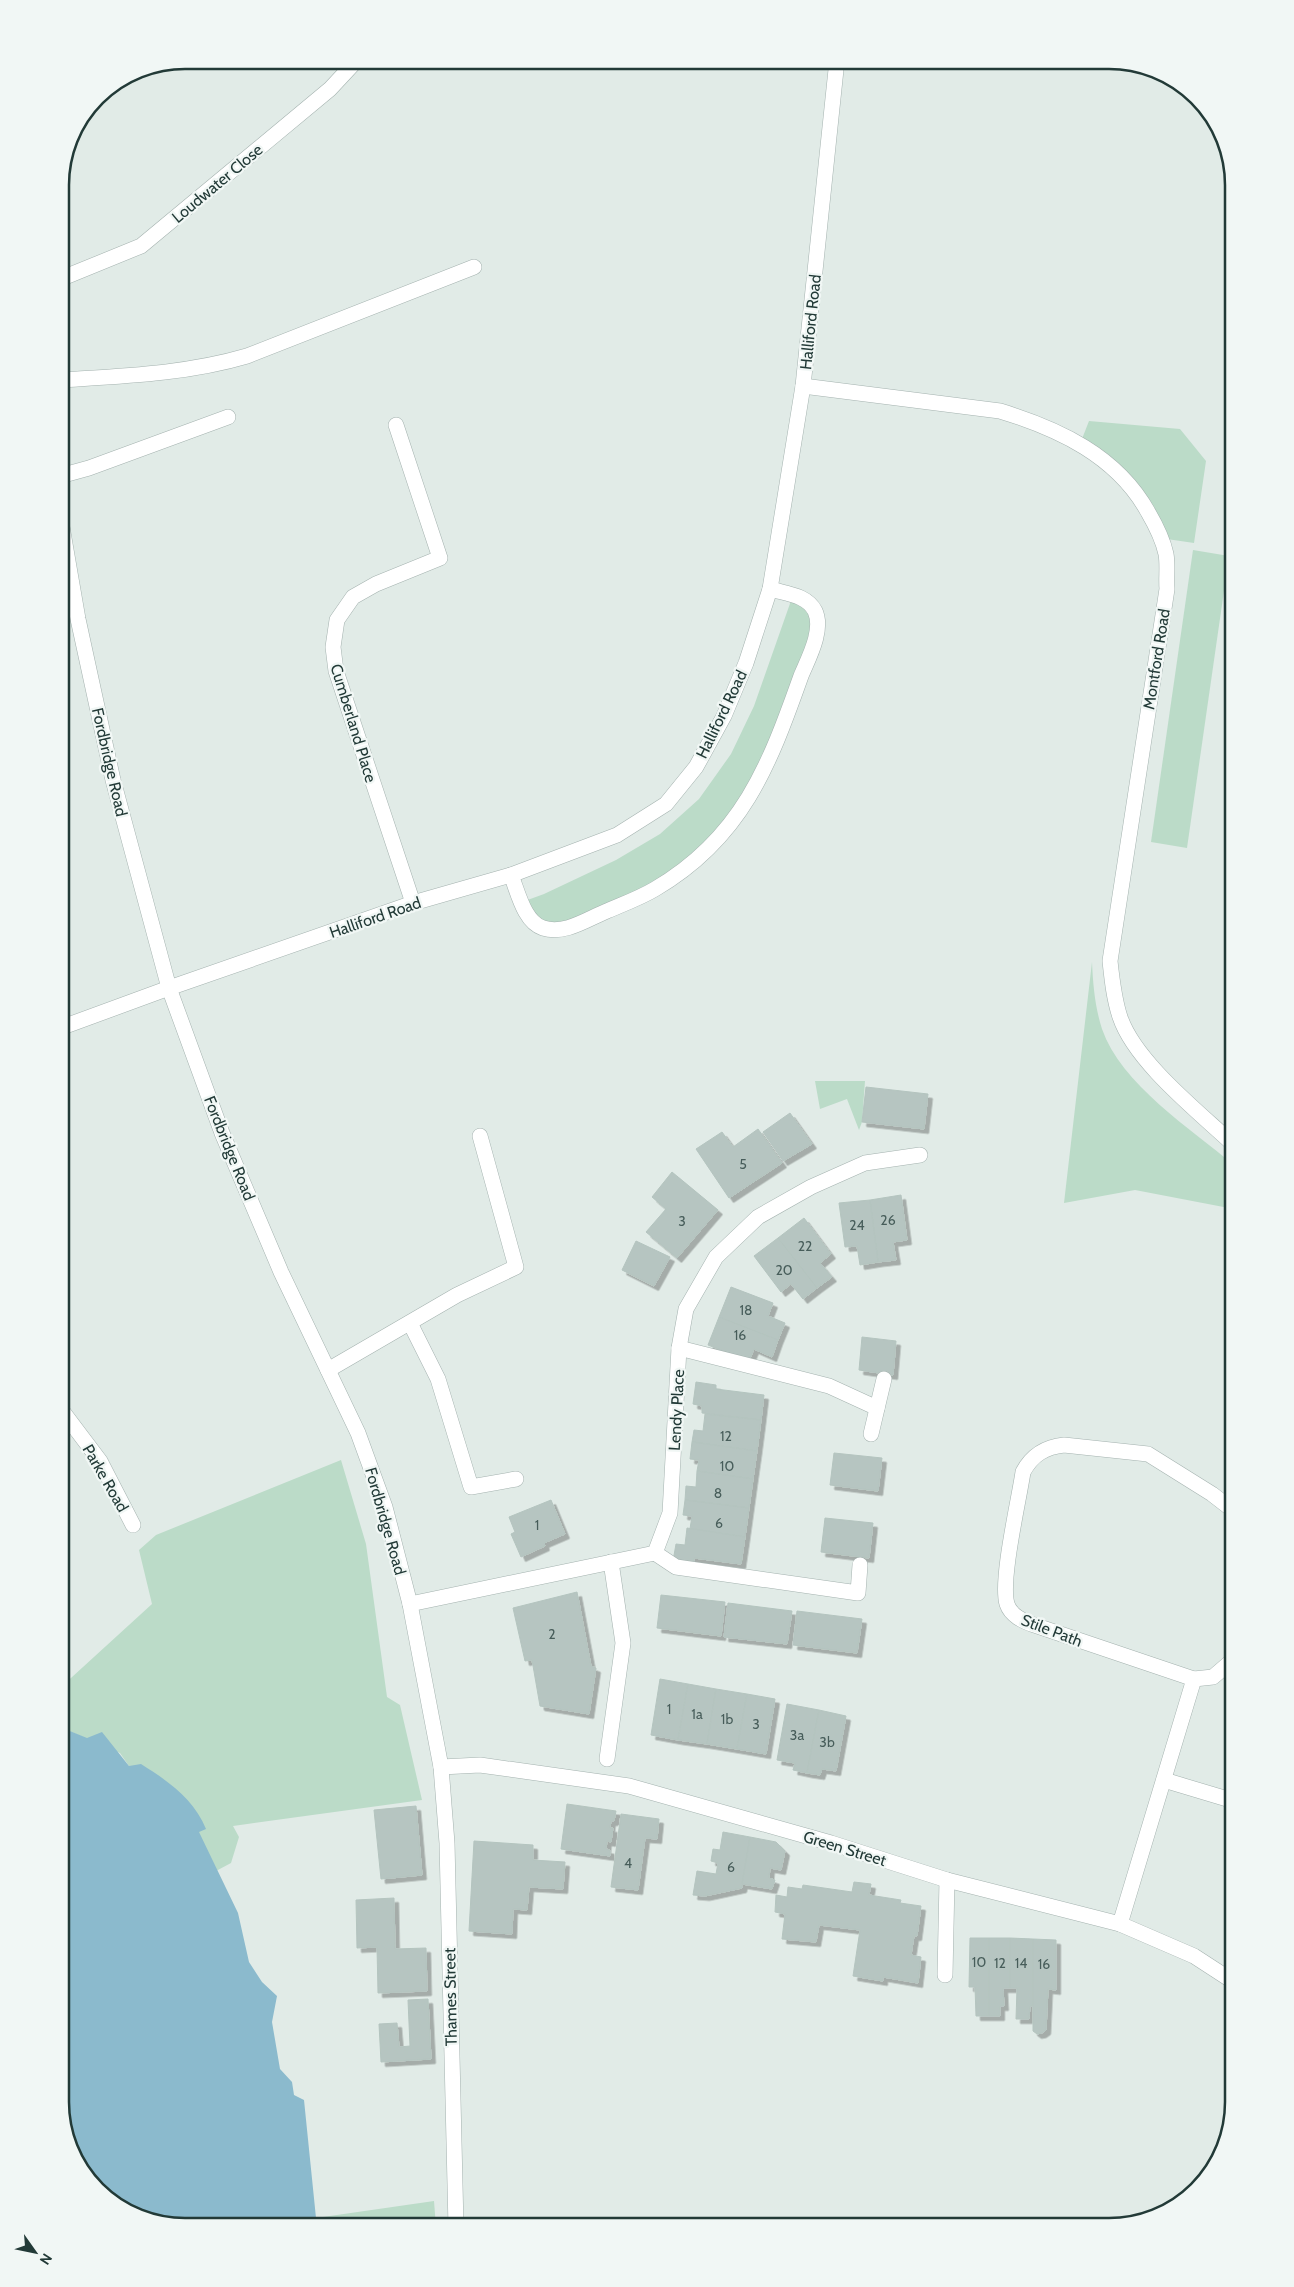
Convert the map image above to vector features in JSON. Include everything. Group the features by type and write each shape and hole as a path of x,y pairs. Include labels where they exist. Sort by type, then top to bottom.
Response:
{"street":[{"name":"Loudwater Close","path":"69,275 141,246 330,89 349,69"},
{"name":"Halliford Road","path":"168,988 413,903 511,875 617,835 666,804 696,767 724,716 746,663 770,589 803,386 836,69"},
{"path":"69,379 149,374 219,364 255,352 474,267"},
{"name":"Montford Road","path":"803,386 1000,411 1032,421 1091,450 1117,470 1139,495 1156,525 1166,554 1166,589 1110,961 1113,991 1120,1018 1131,1041 1145,1060 1225,1136"},
{"path":"69,474 228,417"},
{"name":"Cumberland Place","path":"396,425 440,558 376,584 353,597 338,620 333,648 336,671 413,903"},
{"name":"Fordbridge Road","path":"69,567 78,619 113,780 168,988 222,1133 281,1272 358,1433 385,1507 410,1604 441,1767"},
{"path":"511,875 528,917 542,928 562,931 655,889 696,860 733,822 760,779 782,730 817,633 816,613 807,600 770,589"},
{"path":"69,1025 168,988"},
{"path":"328,1370 457,1296 516,1267 480,1136"},
{"name":"Lendy Place","path":"655,1553 670,1513 679,1348 686,1309 716,1257 758,1217 811,1187 865,1163 920,1155"},
{"path":"410,1323 438,1379 471,1487 516,1479"},
{"path":"679,1348 829,1386 877,1408"},
{"path":"871,1434 884,1379"},
{"name":"Parke Road","path":"69,1420 100,1461 133,1526"},
{"name":"Stile Path","path":"1194,1679 1034,1625 1013,1614 1007,1604 1005,1580 1024,1472 1029,1461 1050,1446 1064,1445 1148,1454 1225,1504"},
{"path":"410,1604 655,1553 676,1567 858,1593 860,1565"},
{"path":"607,1759 623,1643 611,1562"},
{"path":"1120,1924 1194,1679 1213,1677 1225,1666"},
{"name":"Green Street","path":"441,1767 480,1765 629,1786 831,1843 948,1880 1120,1924 1194,1956 1225,1976"},
{"name":"Thames Street","path":"441,1767 446,1843 456,2218"},
{"path":"1164,1780 1225,1798"},
{"path":"945,1975 948,1880"}],"green space":[{"path":"1089,421 1180,429 1206,461 1194,543 1160,538 1139,495 1080,444"},
{"path":"1193,550 1225,555 1225,584 1187,848 1151,842"},
{"path":"793,595 807,599 817,633 760,779 696,860 562,931 542,928 522,902 544,894 616,860 660,834 699,799 731,754 754,706"},
{"path":"1092,962 1098,1012 1102,1029 1111,1049 1141,1087 1178,1121 1225,1158 1225,1207 1135,1190 1064,1203"},
{"path":"815,1081 865,1081 862,1122 859,1130 847,1099 820,1109"},
{"path":"341,1460 366,1544 387,1697 400,1705 422,1800 233,1826 239,1837 231,1863 186,1887 129,1766 120,1753 69,1731 69,1680 152,1604 139,1550 156,1535"},
{"path":"434,2201 435,2218 316,2218"}],"water":[{"path":"69,1731 87,1738 102,1732 129,1766 141,1764 161,1777 187,1800 201,1818 206,1829 199,1832 238,1913 249,1962 262,1982 277,1996 272,2022 280,2069 292,2082 294,2095 304,2100 316,2218 177,2218 162,2216 147,2212 120,2199 97,2179 88,2167 75,2140 69,2110"}],"building":[{"path":"866,1087 928,1094 924,1129 862,1122"},
{"path":"790,1113 812,1144 783,1161 763,1132"},
{"path":"758,1129 782,1163 729,1198 696,1149 722,1132 733,1147"},
{"path":"672,1172 718,1210 677,1258 646,1232 666,1209 652,1197"},
{"path":"901,1195 907,1240 893,1242 896,1260 878,1262 870,1200"},
{"path":"870,1200 878,1262 860,1265 857,1246 845,1247 839,1203"},
{"path":"804,1218 831,1254 820,1263 832,1277 817,1288 778,1238"},
{"path":"778,1238 817,1288 803,1299 791,1284 781,1292 754,1256"},
{"path":"636,1241 670,1257 654,1286 622,1270"},
{"path":"731,1287 773,1303 768,1316 785,1323 778,1340 719,1317"},
{"path":"719,1317 778,1340 772,1357 754,1349 749,1361 708,1345"},
{"path":"862,1337 896,1341 893,1375 859,1370"},
{"path":"696,1382 716,1385 716,1389 764,1395 761,1420 702,1413 702,1406 693,1404"},
{"path":"705,1414 761,1420 757,1451 692,1442 694,1430 703,1431"},
{"path":"692,1442 757,1451 753,1479 697,1471 699,1460 690,1459"},
{"path":"834,1453 882,1458 878,1491 830,1485"},
{"path":"697,1471 753,1479 749,1508 685,1500 686,1486 696,1487"},
{"path":"551,1500 565,1534 544,1543 545,1546 521,1557 511,1534 515,1532 509,1517"},
{"path":"685,1500 749,1508 745,1537 690,1529 692,1516 683,1515"},
{"path":"825,1518 873,1523 869,1558 821,1552"},
{"path":"687,1528 745,1537 741,1564 694,1558 694,1564 673,1561 676,1544 685,1545"},
{"path":"577,1592 591,1666 596,1668 589,1714 540,1706 532,1660 525,1661 513,1608"},
{"path":"661,1595 725,1602 721,1636 657,1628"},
{"path":"728,1603 792,1611 787,1644 724,1637"},
{"path":"797,1611 862,1619 857,1653 793,1645"},
{"path":"660,1679 688,1684 678,1740 651,1735"},
{"path":"688,1684 716,1689 707,1744 678,1740"},
{"path":"716,1689 747,1694 737,1749 707,1744"},
{"path":"747,1694 775,1699 766,1754 737,1749"},
{"path":"787,1704 819,1710 807,1773 793,1770 795,1763 777,1760"},
{"path":"819,1710 846,1716 836,1771 822,1769 820,1775 807,1773"},
{"path":"567,1804 616,1811 614,1821 611,1821 610,1828 613,1828 611,1842 607,1841 606,1849 610,1850 610,1856 561,1849"},
{"path":"416,1806 422,1875 381,1879 374,1810"},
{"path":"621,1814 659,1819 657,1839 645,1838 638,1890 611,1887"},
{"path":"723,1832 750,1837 742,1888 705,1896 693,1895 697,1871 716,1874 718,1863 711,1861 713,1849 720,1850"},
{"path":"750,1837 776,1842 785,1851 781,1870 770,1868 769,1878 775,1880 772,1889 742,1884"},
{"path":"474,1841 533,1845 533,1860 565,1862 563,1889 529,1887 527,1910 513,1909 512,1934 469,1931"},
{"path":"854,1882 871,1884 869,1895 901,1900 900,1903 921,1906 917,1936 914,1936 911,1955 921,1957 918,1983 883,1977 883,1981 853,1976 860,1930 819,1925 816,1942 782,1939 785,1914 775,1912 776,1895 787,1897 788,1887 802,1889 803,1885 852,1892"},
{"path":"394,1898 395,1949 426,1948 427,1991 378,1993 377,1947 357,1948 356,1900"},
{"path":"970,1938 989,1938 989,2016 976,2016 975,1987 969,1987"},
{"path":"989,1938 1010,1938 1010,1988 1003,1988 1004,2006 1000,2006 1000,2016 989,2016"},
{"path":"1010,1938 1033,1939 1033,2006 1030,2006 1029,2019 1016,2019 1017,1988 1010,1988"},
{"path":"1033,1939 1056,1940 1056,1990 1048,1989 1046,2030 1037,2034 1033,2031"},
{"path":"428,1999 431,2059 381,2062 379,2024 397,2023 399,2047 410,2046 408,2000"}]}
